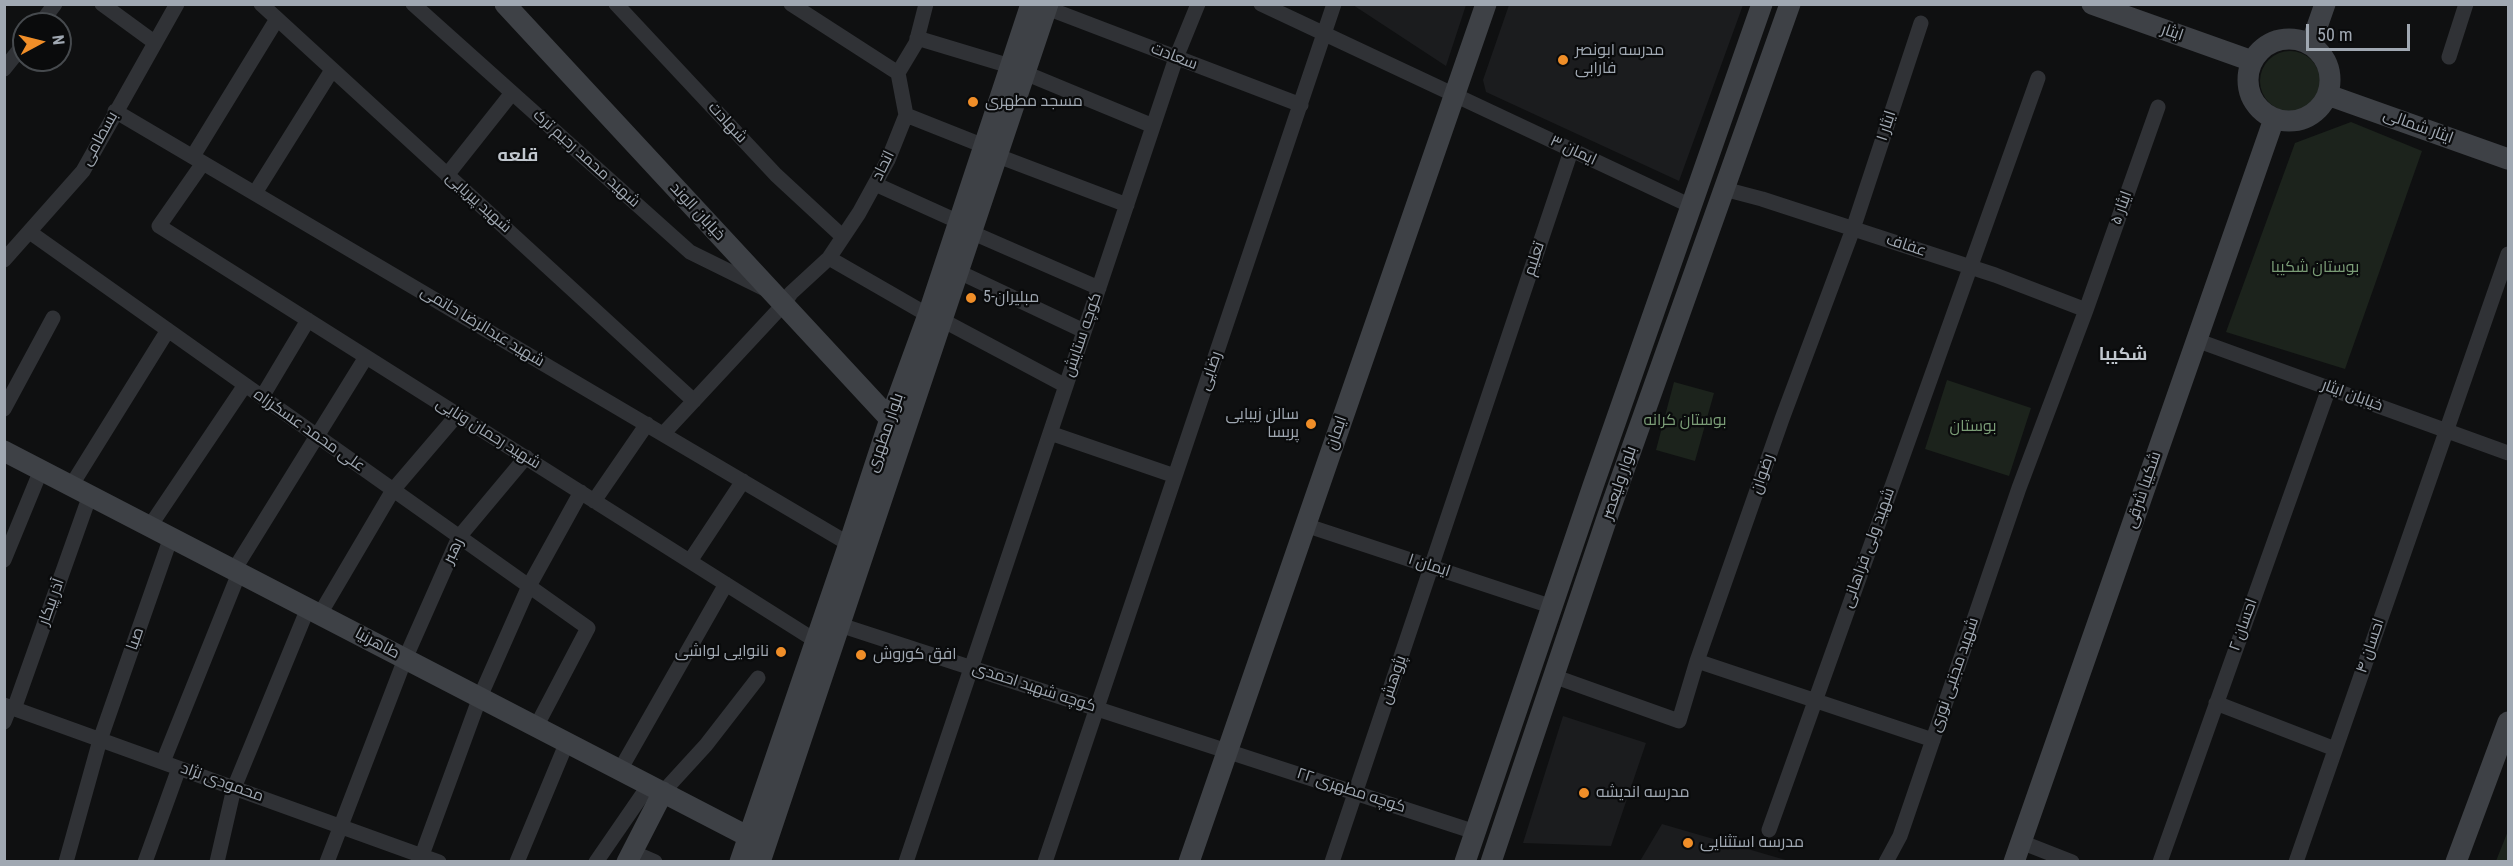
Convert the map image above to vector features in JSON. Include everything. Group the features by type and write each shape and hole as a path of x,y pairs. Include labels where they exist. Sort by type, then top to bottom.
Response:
{"main road":[{"name":"خیابان الوند","path":"505,4 890,419"},
{"name":"ایمان","path":"1189,861 1486,4"},
{"name":"بلوار ولیعصر","path":"1465,861 1762,4"},
{"name":"بلوار ولیعصر","path":"1491,861 1553,676 1790,4"},
{"name":"ایثار","path":"2092,4 2252,61"},
{"path":"2311,44 2325,4"},
{"name":"بلوار مطهری","path":"760,861 840,625 936,318 1018,69 1042,6"},
{"path":"2289,38 2311,44 2327,61 2331,84 2322,106 2312,115 2286,122 2262,111 2253,101 2249,88 2248,74 2252,61 2267,44 2277,39 2289,38"},
{"name":"ایثار شمالی","path":"2328,95 2508,159"},
{"name":"شکیبا شرقی","path":"2018,852 2274,118"},
{"path":"1691,206 1724,189"},
{"name":"بلوار مطهری","path":"740,861 890,419 959,272 966,227"},
{"name":"طاهرنیا","path":"5,452 537,725 749,837"},
{"path":"2456,861 2508,722"},
{"path":"629,857 656,788"},
{"path":"749,837 760,861"}],"street":[{"path":"102,4 154,42"},
{"name":"بسطامی","path":"4,260 31,233 82,171 177,4"},
{"name":"شهید پیریایی","path":"261,4 694,401"},
{"name":"شهید محمد رحیم ترک","path":"413,4 690,252 778,299"},
{"name":"شهادت","path":"616,4 776,175 843,237"},
{"path":"791,4 898,73"},
{"path":"926,4 917,38 898,73 906,115 1126,205"},
{"name":"کوچه ستایش","path":"906,861 1176,58 1198,4"},
{"name":"ایمان ۳","path":"1261,4 1691,206"},
{"name":"رضایی","path":"1045,861 1334,4"},
{"path":"2449,57 2466,4"},
{"name":"سعادت","path":"1042,6 1300,105"},
{"path":"198,160 277,19"},
{"name":"ایثار ۱","path":"1852,229 1921,23"},
{"path":"917,38 1018,69 1153,126"},
{"path":"255,193 332,70"},
{"name":"شهید ولی فراهانی","path":"1769,830 2038,78"},
{"path":"447,175 512,93"},
{"name":"ایثار ۵","path":"2018,491 2086,310 2158,107"},
{"name":"شهید عبدالرضا حاتمی","path":"115,111 849,544"},
{"name":"اتحاد","path":"663,434 694,401 778,299 791,293 829,258 888,160 906,115"},
{"name":"تعلیم","path":"1433,567 1571,151"},
{"name":"شهید رحمان ونایی","path":"198,160 159,226 816,641"},
{"path":"875,184 1099,288"},
{"name":"عفاف","path":"1724,189 1762,199 1969,267 2086,310"},
{"name":"رضوان","path":"1553,676 1679,721 1697,662 1782,419 1852,229"},
{"name":"علی محمد عسکرزاه","path":"31,233 588,628 537,725"},
{"name":"احسان ۴","path":"2296,861 2508,255"},
{"path":"829,258 936,318 1066,386"},
{"path":"959,272 1084,331"},
{"path":"4,409 53,318"},
{"path":"262,397 308,320"},
{"name":"آذر پیکار","path":"4,722 81,490 168,330"},
{"name":"خیابان ایثار","path":"2196,340 2508,453"},
{"path":"163,762 236,571 366,357"},
{"path":"150,526 245,385"},
{"name":"احسان ۲","path":"2160,861 2329,388"},
{"path":"217,861 234,788 314,611 393,490 458,414"},
{"path":"594,501 647,424"},
{"path":"1050,433 1175,476"},
{"name":"رهبر","path":"327,861 405,659 459,537 526,458"},
{"path":"4,560 41,470"},
{"path":"690,561 743,481"},
{"name":"شهید مجتبی نوری","path":"1891,860 2018,491"},
{"path":"422,855 480,697 529,586 581,492"},
{"name":"ایمان ۱","path":"1305,525 1553,607"},
{"name":"صبا","path":"66,861 100,740 171,537"},
{"name":"پژوهش","path":"1332,861 1433,567"},
{"path":"620,770 726,584"},
{"name":"کوچه شهید احمدی","path":"840,625 1227,751"},
{"path":"1697,662 1815,699 1933,740"},
{"path":"596,861 656,788 706,746 758,678"},
{"path":"2216,703 2335,749"},
{"name":"محمودی نژاد","path":"9,707 439,861"},
{"path":"517,861 567,742"},
{"name":"کوچه مطهری ۲۲","path":"1227,751 1475,832"},
{"path":"145,861 179,768"},
{"path":"2018,852 2072,861"},
{"path":"629,857 655,861"}],"shaded area":[{"path":"1353,5 1466,5 1446,66"},
{"path":"1509,5 1743,5 1679,181 1486,92 1483,80"},
{"name":"مدرسه اندیشه","path":"1563,716 1646,743 1611,846 1523,843"},
{"name":"مدرسه استثنایی","path":"1662,824 1789,861 1640,861"}],"green space":[{"path":"2290,51 2307,56 2315,64 2320,81 2315,98 2307,106 2290,111 2273,106 2265,98 2260,81 2265,64 2273,56"},
{"name":"بوستان شکیبا","path":"2351,122 2422,151 2345,369 2226,332 2295,143"},
{"name":"بوستان","path":"1947,380 2031,408 2009,476 1925,449"},
{"name":"بوستان کرانه","path":"1674,382 1714,393 1695,461 1656,450"},
{"path":"2508,831 2508,861 2496,861"}],"place":[{"name":"مدرسه ابونصر فارابی","path":"1563,60"},
{"name":"مسجد مطهری","path":"973,102"},
{"name":"مبلیران-5","path":"971,298"},
{"name":"سالن زیبایی پریسا","path":"1311,424"},
{"name":"نانوایی لواشی","path":"781,652"},
{"name":"افق کوروش","path":"861,655"},
{"name":"مدرسه اندیشه","path":"1584,793"},
{"name":"مدرسه استثنایی","path":"1688,843"}],"district":[{"name":"قلعه","path":"518,156"},
{"name":"شکیبا","path":"2123,355"}]}
